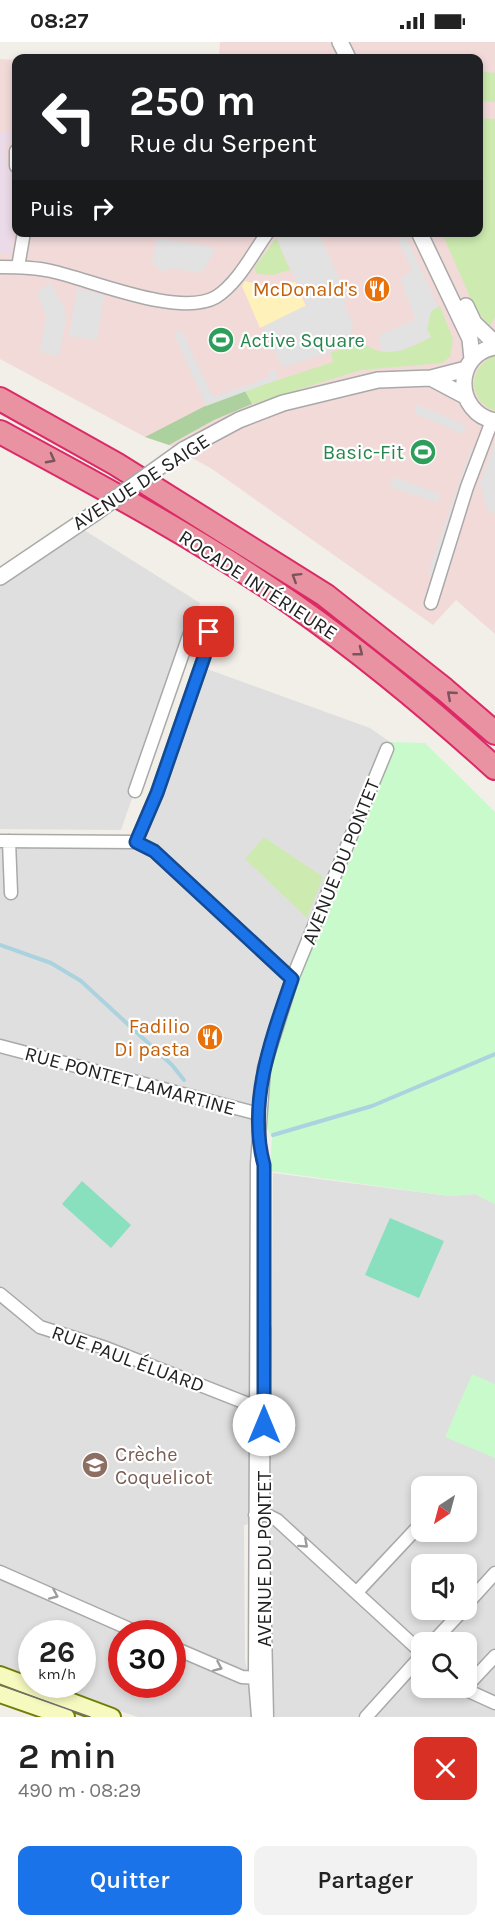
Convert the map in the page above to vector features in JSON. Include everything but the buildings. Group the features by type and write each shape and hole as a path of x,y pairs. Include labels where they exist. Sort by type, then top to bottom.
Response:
{"highway":[{"path":"0,399 116,464 325,595 444,689 495,733"},
{"name":"ROCADE INTÉRIEURE","path":"0,432 155,518 292,604 358,651 495,768"}],"main road":[{"path":"0,1675 112,1717"},
{"path":"0,1694 66,1717"}],"street":[{"path":"18,267 23,237"},
{"path":"0,267 50,270 170,303 198,304 216,296 231,283 264,237"},
{"path":"421,237 470,339 469,364 463,381 465,396 471,407 493,421 467,487 431,603"},
{"path":"432,237 474,323 495,345"},
{"name":"AVENUE DE SAIGE","path":"0,577 183,450 239,420 283,403 378,380 431,378 469,364 480,352 495,345"},
{"path":"431,378 465,396"},
{"path":"135,790 192,627 195,624 202,625 211,637 157,793 136,842"},
{"name":"AVENUE DU PONTET","path":"258,1717 264,1165 260,1150 259,1114 264,1068 292,979 387,749"},
{"path":"11,893 4,841 136,842 154,851 292,979"},
{"name":"RUE PONTET LAMARTINE","path":"0,1047 259,1114"},
{"name":"RUE PAUL ÉLUARD","path":"0,1294 40,1327 106,1348 260,1409"},
{"path":"259,1515 277,1520 411,1644"},
{"path":"357,1592 411,1534"},
{"path":"0,1572 109,1620"},
{"path":"477,1593 495,1573"},
{"path":"442,1632 454,1620"},
{"path":"186,1653 242,1677 260,1678"},
{"path":"477,1675 495,1656"},
{"path":"366,1717 411,1666"},
{"name":"AVENUE DU PONTET","path":"260,1678 267,1717"},
{"path":"477,1694 495,1703"}],"shaded area":[{"path":"220,42 495,42 495,634 456,600 433,625 212,469 169,445 145,437 0,359 0,59 12,60 12,237 483,237 483,54 219,54"},
{"path":"0,131 12,133 12,138 5,150 7,165 12,176 13,237 11,253 0,254"},
{"path":"321,237 348,299 343,302 353,323 350,338 329,343 331,352 282,367 264,326 307,305 277,239"},
{"path":"406,237 438,307 431,311 427,329 431,337 400,351 381,351 379,335 413,321 415,318 400,278 412,271 397,238"},
{"path":"157,238 216,248 202,273 170,268 165,273 152,263"},
{"path":"50,282 64,308 66,320 59,356 40,352 46,317 37,293"},
{"path":"77,288 104,295 97,340 69,336"},
{"path":"182,331 213,397 269,377 268,372 275,370 279,379 206,406 174,334"},
{"path":"417,405 466,425 463,434 414,413"},
{"path":"495,443 495,514 488,511 480,483"},
{"path":"471,449 475,450 432,575 428,573"},
{"path":"393,477 440,494 437,503 390,487"},
{"path":"84,530 200,603 121,830 0,829 0,586"},
{"path":"207,669 370,728 390,742 301,973 251,1136 249,1524 244,1525 245,1661 252,1689 253,1717 138,1717 81,1698 96,1698 96,1620 18,1620 18,1674 0,1665 0,846 143,846"},
{"path":"273,1173 449,1196 475,1194 495,1204 495,1717 275,1717 272,1702 270,1530"}],"green space":[{"path":"483,72 495,73 495,102 483,101"},
{"path":"483,118 495,119 495,318 489,327 474,306 444,237 483,237"},
{"path":"276,238 290,270 273,275 257,274 254,268"},
{"path":"440,306 453,339 450,357 442,363 361,370 252,404 245,391 333,362 331,352 351,347 350,335 379,351 394,352 410,347 431,337 427,329 431,311"},
{"path":"495,356 495,411 479,400 474,384 479,367"},
{"path":"245,391 252,404 214,420 169,445 145,437 205,406"},
{"path":"390,742 425,743 495,812 495,1204 475,1194 449,1196 270,1171 272,1137 259,1114 264,1068"},
{"path":"264,837 323,877 307,918 245,859"},
{"path":"82,1181 131,1225 111,1248 62,1204"},
{"path":"390,1218 444,1241 419,1298 365,1275"},
{"path":"472,1374 495,1384 495,1458 445,1437"}],"sand":[{"path":"245,281 269,287 295,282 306,306 260,328 242,286"}],"waterway":[{"path":"0,945 51,963 81,981 172,1065 184,1080"},
{"path":"273,1135 372,1106 495,1054"}],"tram line":[{"path":"0,1685 90,1717"}],"place":[{"name":"McDonald's","path":"377,289"},
{"name":"Active Square","path":"221,340"},
{"name":"Basic-Fit","path":"423,452"},
{"name":"Fadilio Di pasta","path":"210,1037"},
{"name":"Crèche Coquelicot","path":"95,1465"}],"route":[{"path":"209,632 211,637 157,793 136,842 154,851 292,979 272,1035 264,1068 259,1114 260,1150 264,1165 262,1247 264,1262 264,1425"}]}
